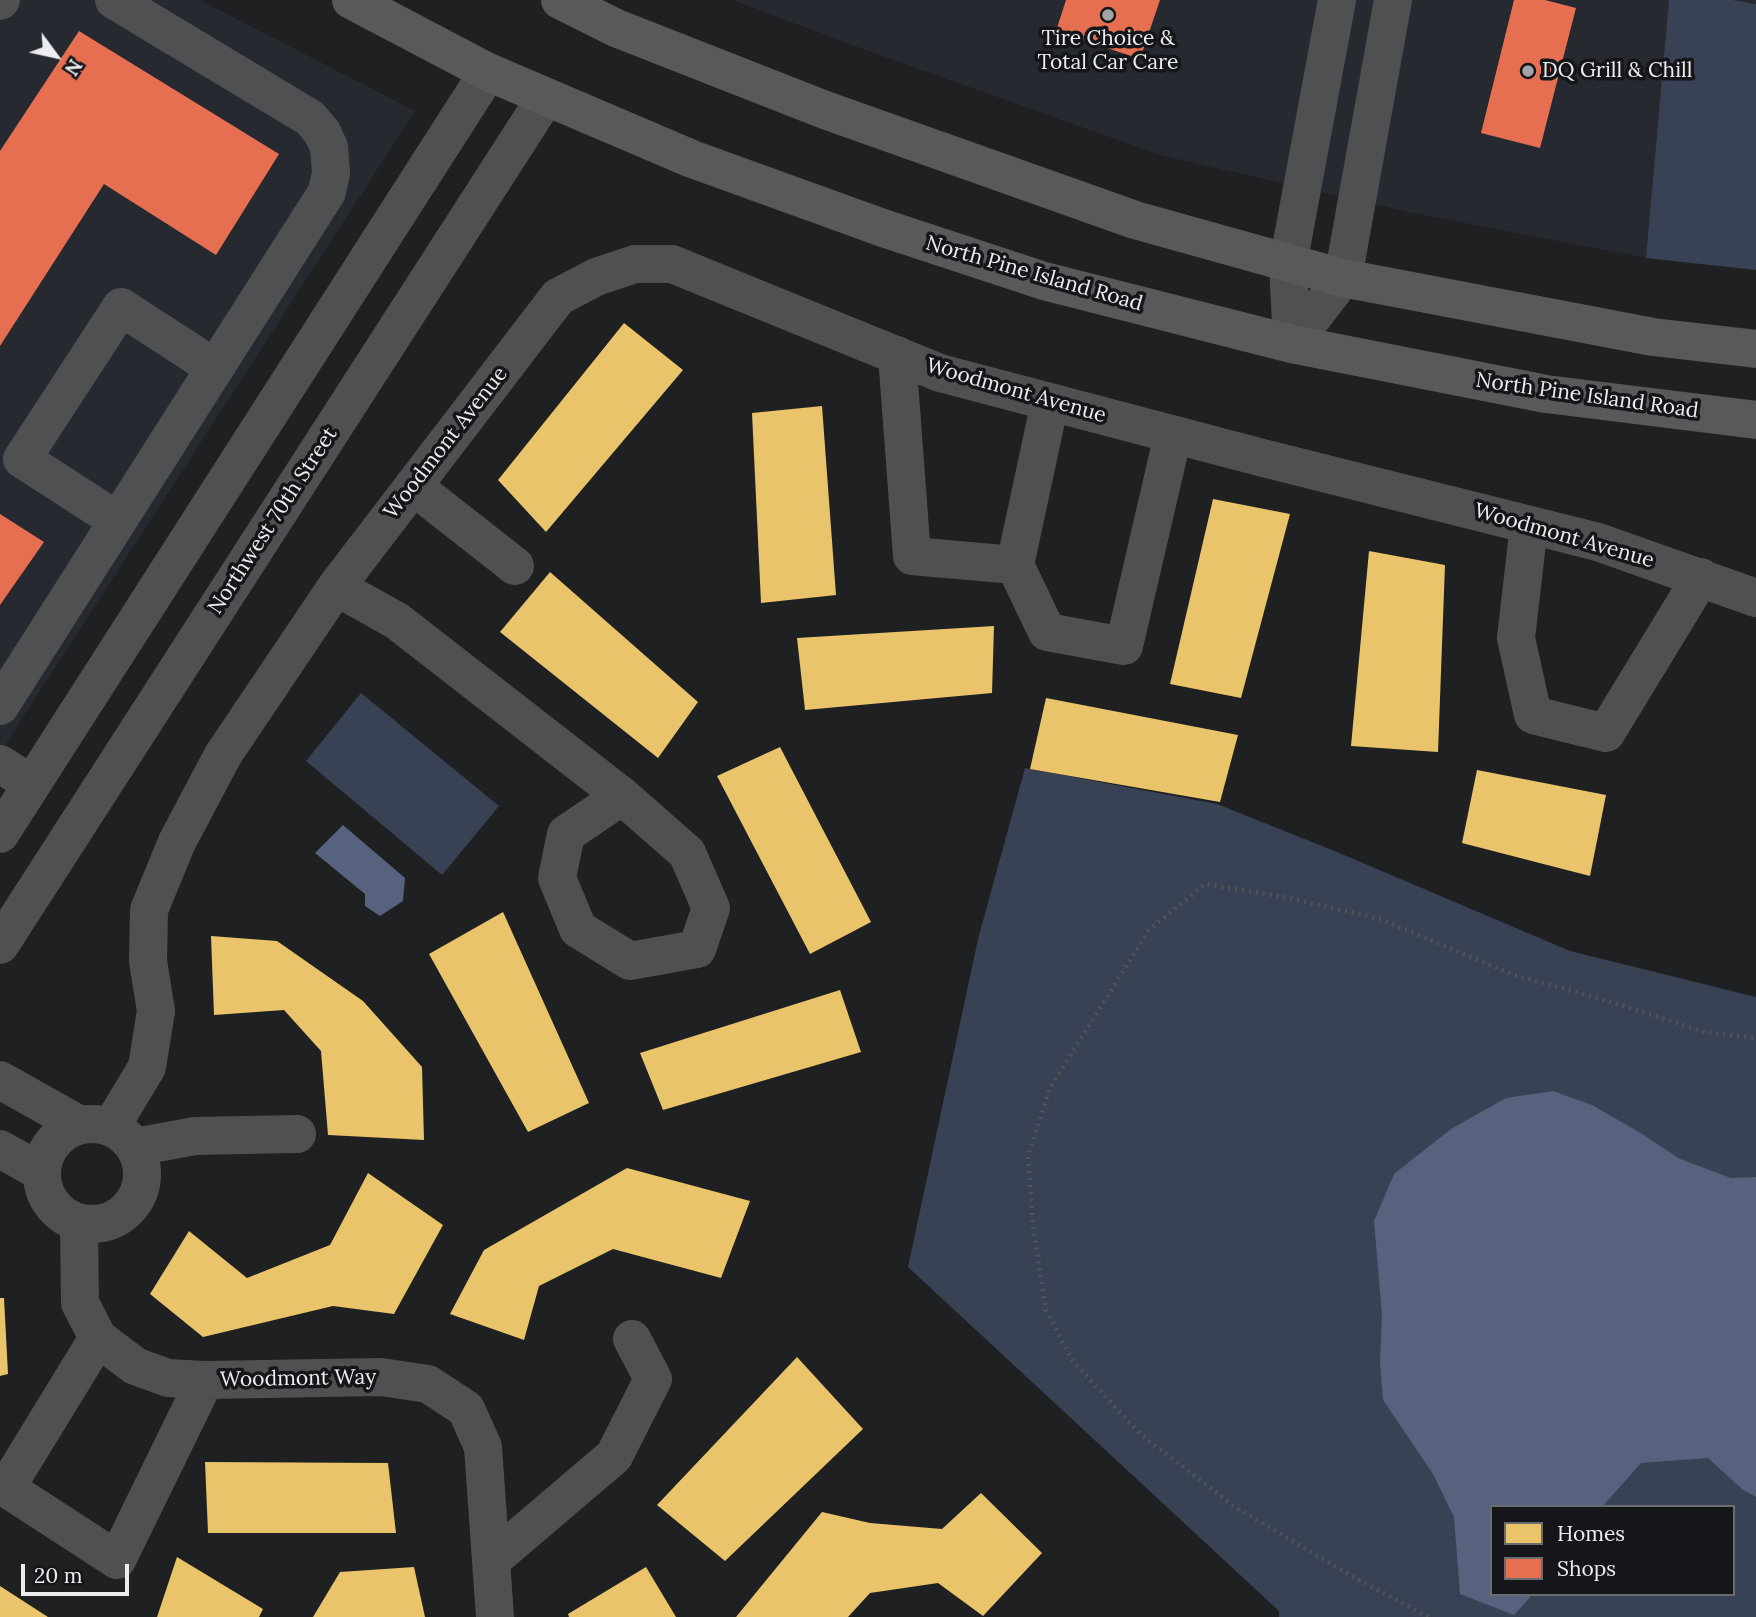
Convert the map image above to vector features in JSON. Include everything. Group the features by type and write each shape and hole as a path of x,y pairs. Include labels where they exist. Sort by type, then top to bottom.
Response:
{"main road":[{"name":"North Pine Island Road","path":"351,0 488,72 692,159 883,228 1044,281 1292,344 1546,394 1756,420"},
{"path":"560,0 616,28 825,110 1135,220 1343,278 1653,337 1756,349"}],"street":[{"path":"0,706 327,192 331,173 329,147 322,132 310,118 114,0"},
{"path":"1292,344 1289,264 1338,0"},
{"path":"1292,344 1343,278 1393,0"},
{"path":"0,834 488,72"},
{"name":"Northwest 70th Street","path":"0,945 546,97"},
{"name":"Woodmont Avenue","path":"109,1133 147,1067 156,1011 148,961 149,910 177,842 223,755 336,587 558,297 596,277 635,264 672,264 940,373 1598,542 1756,598"},
{"path":"118,521 22,459 121,307 215,368"},
{"path":"327,325 379,356"},
{"path":"897,355 912,556 1015,565"},
{"path":"1050,402 1015,565 1047,632 1124,646 1173,435"},
{"path":"413,486 515,566"},
{"path":"199,524 250,557"},
{"path":"1529,524 1516,638 1533,715 1606,733 1701,577"},
{"path":"336,587 397,621 622,796 687,853 711,908 696,949 630,961 578,929 557,878 566,834 622,796"},
{"path":"0,764 32,784"},
{"path":"0,1080 109,1133 141,1162 142,1180 137,1196 127,1211 113,1221 96,1225 79,1224 63,1216 50,1204 43,1188 41,1172 44,1156 53,1142 65,1132 109,1133 195,1136 297,1134"},
{"path":"0,1149 41,1172"},
{"name":"Woodmont Way","path":"79,1224 80,1303 98,1338 135,1366 168,1378 205,1380 381,1377 428,1384 466,1409 483,1447 495,1617"},
{"path":"98,1338 6,1488 117,1560 205,1380"},
{"path":"492,1560 614,1456 653,1379 632,1339"}],"path":[{"path":"1427,1617 1235,1507 1140,1434 1072,1360 1046,1310 1033,1226 1028,1156 1050,1088 1149,930 1205,884 1284,897 1380,919 1514,975 1705,1032 1756,1038"}],"shaded area":[{"path":"0,0 200,0 415,111 0,753"},
{"path":"732,0 1756,0 1756,270 1646,258 1413,213 1160,155"},
{"path":"1669,0 1732,0 1756,4 1756,270 1646,258"},
{"path":"361,693 499,806 442,875 306,761"},
{"path":"1025,768 1217,804 1570,951 1756,997 1756,1617 1279,1617 1279,1611 908,1267 978,939"},
{"path":"343,825 405,878 403,901 380,916 365,906 365,894 315,853"},
{"path":"1553,1091 1592,1105 1680,1159 1731,1178 1756,1177 1756,1497 1742,1489 1708,1458 1641,1463 1604,1505 1490,1505 1490,1596 1531,1596 1514,1615 1460,1594 1454,1517 1433,1474 1383,1400 1380,1362 1382,1315 1374,1221 1394,1174 1451,1129 1506,1098"}],"building: Homes":[{"path":"624,323 683,370 546,532 498,480"},
{"path":"822,406 836,595 761,603 752,413"},
{"path":"1213,499 1290,514 1241,698 1170,684"},
{"path":"1369,551 1445,565 1438,752 1351,746"},
{"path":"550,572 698,702 658,758 500,632"},
{"path":"994,626 992,693 805,710 797,638"},
{"path":"1046,698 1238,735 1220,802 1030,769"},
{"path":"780,747 871,922 810,954 717,776"},
{"path":"1477,770 1606,795 1590,876 1462,843"},
{"path":"503,912 589,1103 528,1132 429,954"},
{"path":"211,936 277,941 363,1001 422,1067 424,1140 328,1135 321,1051 284,1010 214,1015"},
{"path":"840,990 861,1052 663,1110 640,1053"},
{"path":"627,1168 750,1201 721,1278 613,1249 539,1286 524,1340 450,1314 484,1250"},
{"path":"368,1173 443,1225 394,1314 333,1306 203,1337 150,1294 189,1231 247,1278 330,1245"},
{"path":"0,1298 4,1298 8,1374 0,1376"},
{"path":"797,1357 863,1429 725,1561 657,1505"},
{"path":"205,1462 388,1463 396,1533 208,1533"},
{"path":"981,1493 1042,1553 983,1616 938,1583 870,1593 848,1617 736,1617 822,1512 870,1523 942,1529"},
{"path":"177,1557 263,1609 259,1617 157,1617"},
{"path":"414,1567 425,1617 313,1617 340,1572"},
{"path":"646,1567 676,1617 569,1617 568,1614"},
{"path":"0,1586 48,1617 0,1617"}],"building: Shops":[{"name":"Tire Choice & Total Car Care","path":"1066,0 1160,0 1140,59 1056,31"},
{"name":"DQ Grill & Chill","path":"1514,0 1545,0 1576,8 1540,148 1481,133"},
{"path":"79,31 279,154 216,255 104,184 0,346 0,151"},
{"path":"0,514 44,542 0,605"}],"place":[{"name":"Tire Choice & Total Car Care","path":"1108,15"},
{"name":"DQ Grill & Chill","path":"1528,71"}]}
